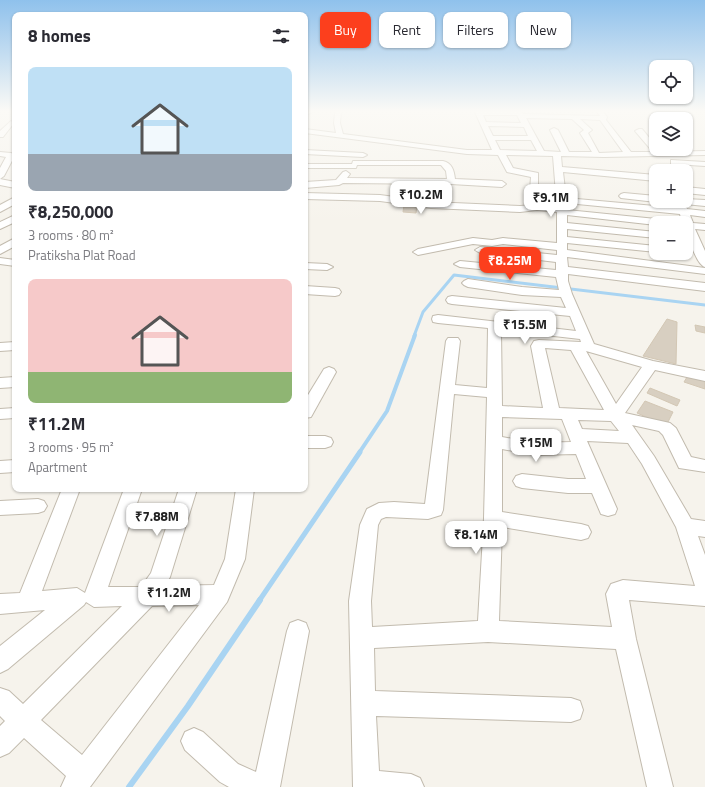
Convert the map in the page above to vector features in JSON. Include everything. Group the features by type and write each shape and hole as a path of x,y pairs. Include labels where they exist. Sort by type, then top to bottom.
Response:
{"street":[{"path":"441,149 467,152"},
{"path":"497,149 510,170 535,175 534,190 537,207"},
{"path":"539,149 542,154"},
{"path":"560,149 562,154 564,193 561,225 563,267 584,343 615,416 633,438 648,460 685,526 705,584"},
{"path":"593,149 597,155"},
{"path":"624,149 628,154"},
{"path":"308,152 367,154 353,166 339,182 308,185"},
{"path":"405,167 408,153 467,152 649,155"},
{"path":"693,153 705,152"},
{"path":"0,154 11,155 0,176"},
{"path":"662,156 705,164"},
{"path":"662,156 666,164"},
{"path":"308,166 405,167 443,163 450,172 453,206"},
{"path":"607,163 609,174"},
{"path":"693,172 705,173"},
{"path":"562,176 636,173 649,176"},
{"path":"341,180 450,184 502,184"},
{"path":"0,182 12,184"},
{"path":"693,191 705,192"},
{"path":"564,193 683,212 705,214"},
{"path":"616,195 649,198"},
{"path":"308,196 380,198 427,205 520,209 537,207 649,221"},
{"path":"0,209 12,202"},
{"path":"693,202 705,203"},
{"path":"682,208 684,216"},
{"path":"0,226 12,220"},
{"path":"561,225 649,234"},
{"path":"693,226 705,227"},
{"path":"693,239 705,240"},
{"path":"418,252 461,243 469,249 563,267 705,286"},
{"path":"693,243 703,258"},
{"path":"0,251 12,244"},
{"path":"468,283 518,290 563,267 649,250"},
{"path":"693,255 703,258"},
{"path":"0,261 12,262"},
{"path":"460,264 705,271"},
{"path":"308,266 327,267"},
{"path":"308,290 335,292"},
{"path":"452,300 576,313"},
{"path":"438,319 495,325 584,343 651,365 705,376"},
{"path":"488,631 493,518 495,325"},
{"path":"411,787 366,786 360,601 370,525 373,515 377,511 384,510 434,510 453,341"},
{"path":"584,343 543,344 538,346 560,414 579,442 608,510"},
{"path":"0,347 12,346"},
{"path":"615,416 651,365"},
{"path":"308,409 329,372"},
{"path":"0,382 12,382"},
{"path":"447,389 494,402 560,414 615,416 664,427 670,432 685,463 705,466"},
{"path":"0,414 12,413"},
{"path":"494,441 535,449 579,442 633,438"},
{"path":"308,442 325,442"},
{"path":"0,467 12,466"},
{"path":"522,481 568,486 598,486"},
{"path":"27,602 70,492"},
{"path":"0,662 85,597 132,492"},
{"path":"0,744 147,596 160,576 187,492"},
{"path":"0,700 23,720 79,780 220,595 235,559 245,492"},
{"path":"0,508 38,506"},
{"path":"493,518 581,532"},
{"path":"685,526 705,528"},
{"path":"660,787 625,640 618,591 705,596"},
{"path":"0,604 85,597 220,595"},
{"path":"194,741 229,773 254,784 266,787 298,631"},
{"path":"362,638 488,631 625,640"},
{"path":"363,703 571,710"}],"building":[{"path":"434,192 450,193 450,198 433,197"},
{"path":"404,205 417,206 416,213 403,212"},
{"path":"667,319 677,322 676,364 643,356"},
{"path":"695,325 705,327 705,333 696,331"},
{"path":"692,375 705,378 705,389 684,382 687,377 690,378"},
{"path":"650,388 680,400 677,406 647,393"},
{"path":"645,401 673,412 666,426 637,413"}],"waterway":[{"path":"414,336 423,312 454,275 705,305"},
{"path":"359,453 387,411 415,335"},
{"path":"259,601 360,452"},
{"path":"129,787 188,706 260,600"}]}
